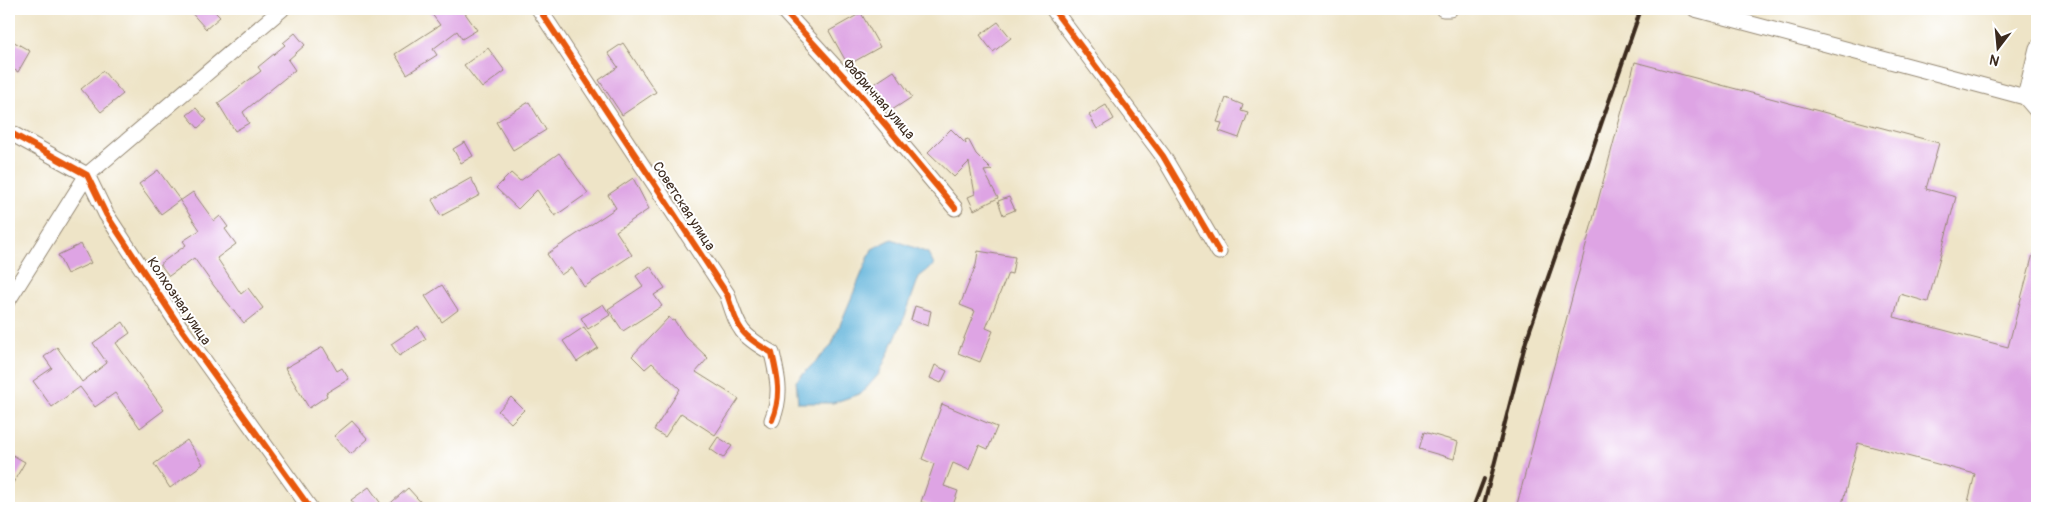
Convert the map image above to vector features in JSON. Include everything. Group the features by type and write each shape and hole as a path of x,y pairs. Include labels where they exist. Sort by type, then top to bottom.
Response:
{"street":[{"path":"9,299 87,175 282,9"},
{"name":"Советская улица","path":"539,9 727,294 737,324 748,339 772,353 779,404 772,420"},
{"name":"Фабричная улица","path":"782,9 858,92 955,208"},
{"path":"1053,9 1163,156 1219,252"},
{"path":"1443,9 1450,9"},
{"path":"1694,9 2025,97 2037,111"},
{"path":"2025,97 2037,48"},
{"path":"9,132 87,175"},
{"name":"Колхозная улица","path":"87,175 106,214 175,319 310,508"}],"water":[{"path":"892,239 928,253 934,265 919,277 905,316 879,374 862,393 833,403 798,403 796,381 831,346 872,249"}],"building":[{"path":"188,9 212,9 220,17 206,29"},
{"path":"428,9 462,9 477,30 462,39 457,31 433,49 437,55 407,74 395,54 440,25"},
{"path":"861,13 880,47 848,65 829,31"},
{"path":"998,22 1011,38 993,52 980,35"},
{"path":"295,33 305,45 288,60 295,70 243,112 249,123 235,131 218,103 261,71 258,67 285,45 283,43"},
{"path":"9,39 30,51 18,72 9,67"},
{"path":"623,43 656,92 622,115 599,80 618,67 608,53"},
{"path":"488,48 505,71 482,88 464,65"},
{"path":"1635,62 1939,143 1926,189 1956,197 1928,302 1900,294 1894,317 2008,347 2033,254 2037,254 2037,508 1990,508 1968,502 1975,474 1858,443 1841,508 1516,508"},
{"path":"103,71 123,94 101,112 81,89"},
{"path":"894,71 912,97 889,112 871,86"},
{"path":"1226,98 1243,105 1241,111 1248,113 1239,138 1219,131 1222,123 1217,122"},
{"path":"529,102 546,130 513,150 496,122"},
{"path":"1106,105 1114,119 1097,129 1089,115"},
{"path":"196,108 207,120 198,128 187,115"},
{"path":"951,129 966,144 965,140 968,139 976,154 992,170 984,171 998,198 974,210 968,197 975,194 969,162 954,177 928,152"},
{"path":"465,142 473,156 461,163 453,149"},
{"path":"559,153 588,193 555,216 537,190 518,209 496,188 511,173 520,181"},
{"path":"158,170 180,200 161,214 139,184"},
{"path":"471,178 480,195 441,216 432,200"},
{"path":"633,178 649,209 616,231 632,255 584,287 572,267 561,275 547,254 616,208 608,195"},
{"path":"193,192 214,221 220,216 228,227 225,229 236,244 217,258 241,294 248,288 263,308 244,323 194,258 169,276 160,264 186,245 183,241 200,230 180,201"},
{"path":"1009,197 1015,210 1003,215 998,201"},
{"path":"81,244 91,263 67,274 58,255"},
{"path":"978,251 1015,257 1012,274 1008,273 986,328 993,331 980,362 958,353 975,311 960,305 976,265"},
{"path":"650,266 665,288 654,295 662,306 623,331 608,309 643,286 636,276"},
{"path":"442,285 458,310 442,322 425,296"},
{"path":"603,304 610,315 588,329 581,318"},
{"path":"915,306 931,311 928,326 911,320"},
{"path":"669,317 672,321 674,320 685,336 708,358 696,372 739,399 715,435 681,413 665,437 654,430 680,389 652,363 645,369 632,356"},
{"path":"123,322 130,333 116,343 164,410 140,428 115,393 95,407 80,387 52,407 33,381 52,368 44,357 57,347 82,382 107,363 93,343"},
{"path":"418,326 426,339 399,356 391,344"},
{"path":"584,327 598,348 577,362 563,341"},
{"path":"323,347 337,371 342,368 349,379 326,393 327,396 309,408 285,368"},
{"path":"935,365 947,371 941,383 930,378"},
{"path":"511,397 524,410 511,423 498,411"},
{"path":"942,404 997,427 988,449 979,445 969,470 953,463 944,486 958,491 952,508 941,508 921,502 934,464 922,459"},
{"path":"352,421 368,439 351,454 334,436"},
{"path":"1424,432 1458,442 1454,459 1419,449"},
{"path":"718,437 732,446 723,458 710,449"},
{"path":"187,440 203,464 170,488 154,464"},
{"path":"9,453 25,462 9,490"},
{"path":"369,487 384,508 357,508 351,500"},
{"path":"408,488 426,508 385,508"}],"railway":[{"path":"1483,508 1526,341 1641,9"},
{"path":"1473,508 1484,479"}],"cycle path":[{"path":"539,9 727,294 734,316 742,330 753,341 772,353 778,387 777,403 772,420"},
{"path":"782,9 858,92 955,208"},
{"path":"1053,9 1163,156 1219,252"},
{"path":"9,132 87,175 106,214 180,327 310,508"}]}
